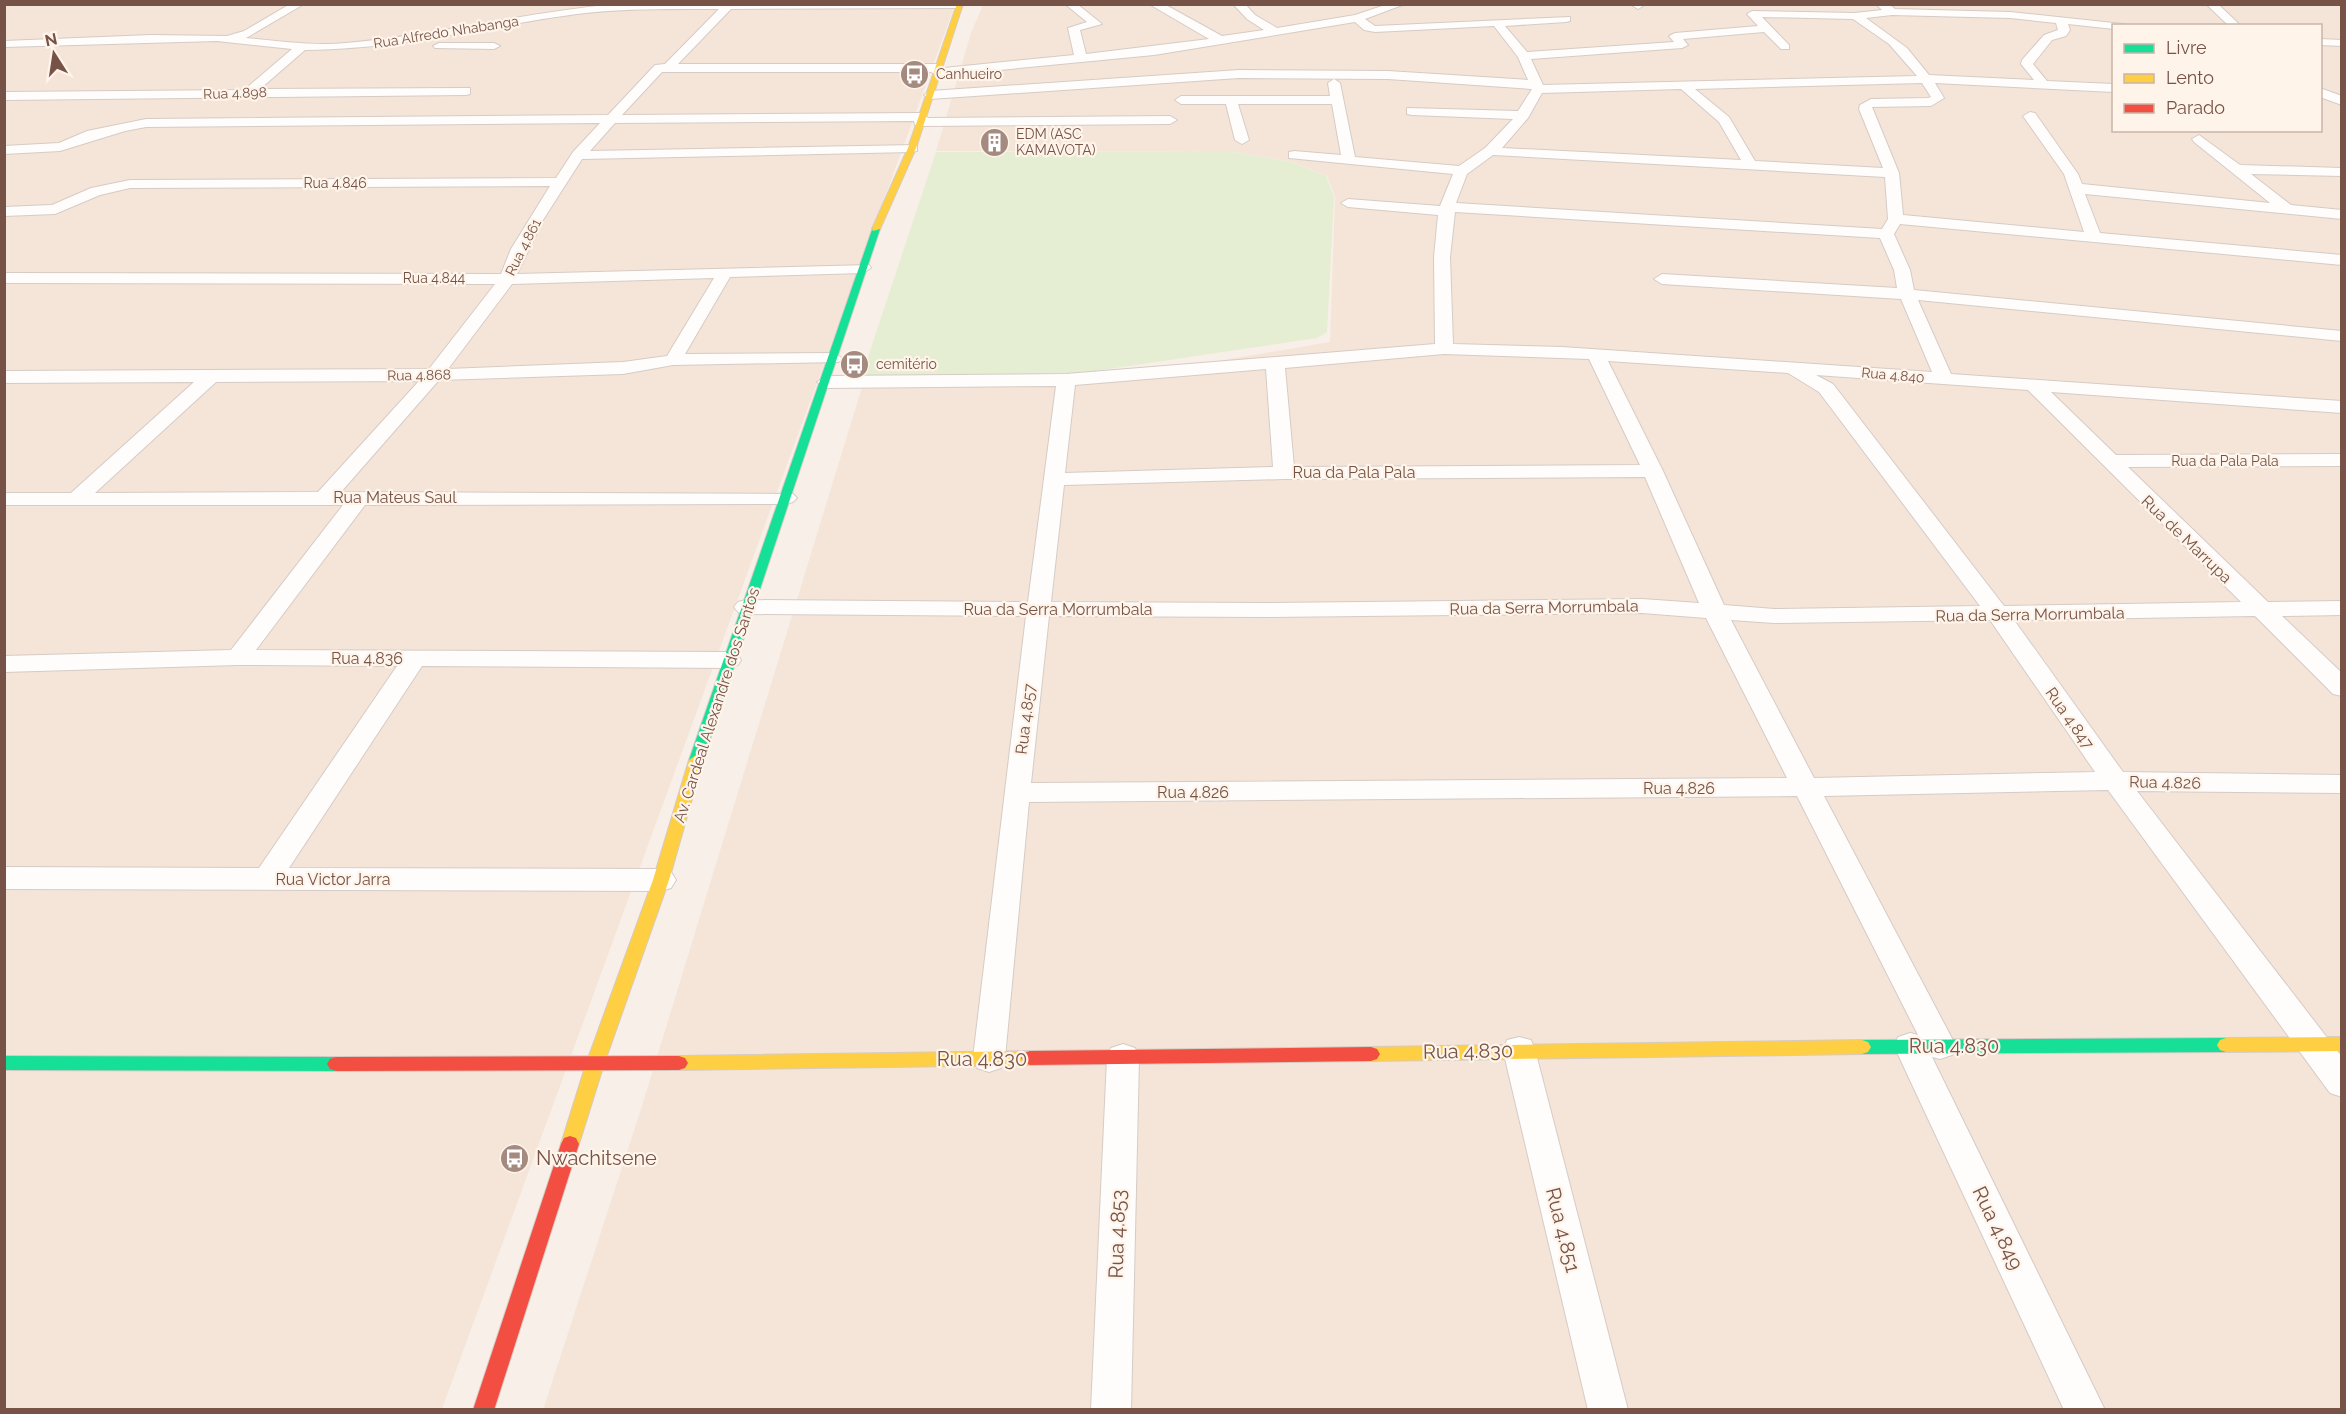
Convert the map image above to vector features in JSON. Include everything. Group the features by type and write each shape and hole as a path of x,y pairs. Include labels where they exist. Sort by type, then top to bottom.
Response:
{"street":[{"path":"249,38 299,4"},
{"path":"1070,4 1096,24 1074,28 1081,59"},
{"path":"1154,4 1178,15 1220,40"},
{"path":"1238,4 1251,17 1276,32"},
{"path":"668,68 937,70 1081,59 1276,32 1327,18 1357,18 1400,4"},
{"path":"1994,4 2010,15"},
{"path":"2211,4 2234,24"},
{"name":"Rua Alfredo Nhabanga","path":"4,44 217,38 249,38 302,47 376,44 604,7 960,5"},
{"name":"Av. Cardeal Alexandre dos Santos","path":"483,1410 543,1231 595,1064 661,880 693,770 746,607 826,382 878,223 912,148 960,5"},
{"path":"530,6 578,11"},
{"name":"Rua 4.861","path":"325,497 376,443 434,375 507,279 524,239 579,155 659,68 668,68 728,6"},
{"path":"1785,48 1764,29 1752,14 1856,16 1886,8 2010,15 2112,25"},
{"path":"1506,10 1527,21"},
{"path":"2112,12 2123,24"},
{"path":"1856,16 1893,39 1908,52 1938,98 1934,101 1866,105 1892,172 1896,219 1886,234"},
{"path":"1357,18 1368,28 1376,29 1498,24 1566,18"},
{"path":"2042,83 2027,64 2028,60 2048,37 2062,34 2064,30 2061,21"},
{"path":"1444,349 1441,268 1451,187 1462,171 1490,151 1523,115 1536,87 1524,56 1498,24"},
{"path":"1524,56 1682,45 1675,36 1764,29"},
{"path":"2322,42 2340,43"},
{"path":"376,44 494,46"},
{"path":"249,92 302,47"},
{"path":"930,95 1016,91 1203,75 1333,74 1536,87 1686,87 1927,79 2112,88"},
{"path":"1333,74 1349,159"},
{"path":"1686,87 1724,120 1749,163"},
{"name":"Rua 4.898","path":"4,96 466,91"},
{"path":"2322,91 2341,96"},
{"path":"73,149 153,96"},
{"path":"2322,99 2341,96"},
{"path":"1181,100 1337,100"},
{"path":"1231,100 1242,140"},
{"path":"1412,111 1523,115"},
{"path":"2030,116 2070,174 2094,236"},
{"path":"4,150 73,149 122,126 146,123 1170,120"},
{"path":"2199,139 2286,209"},
{"path":"579,155 912,148"},
{"path":"1490,151 1892,172"},
{"path":"1294,155 1462,171"},
{"path":"2236,169 2342,171"},
{"name":"Rua 4.846","path":"4,212 55,209 109,187 174,183 561,182"},
{"path":"2074,188 2342,215"},
{"path":"1348,203 1886,234"},
{"path":"1896,219 1994,230 2094,236 2342,260"},
{"path":"1886,234 1902,270 1907,294 1944,380"},
{"name":"Rua 4.844","path":"4,279 507,279 863,268"},
{"path":"673,360 725,272"},
{"path":"1662,279 1907,294 2342,336"},
{"name":"Rua 4.840","path":"826,382 1066,380 1444,349 1596,355 1787,367 2035,387 2342,407"},
{"name":"Rua 4.849","path":"1596,355 1653,471 1714,610 1808,787 2085,1410"},
{"name":"Rua 4.868","path":"4,377 434,375 623,368 673,360 833,358"},
{"path":"1275,363 1284,473"},
{"name":"Rua 4.847","path":"1787,367 1826,388 1998,614 2115,781 2342,1083"},
{"path":"1826,388 1857,372"},
{"path":"77,498 210,377"},
{"name":"Rua 4.857","path":"989,1058 1016,793 1066,380"},
{"name":"Rua de Marrupa","path":"2035,387 2342,688"},
{"name":"Rua da Pala Pala","path":"2108,461 2342,460"},
{"name":"Rua da Pala Pala","path":"1054,479 1284,473 1653,471"},
{"path":"238,657 359,498"},
{"name":"Rua Mateus Saul","path":"14,499 786,498"},
{"path":"4,517 14,499"},
{"name":"Rua da Serra Morrumbala","path":"746,607 1264,610 1642,606 1774,616 2261,611 2342,608"},
{"name":"Rua 4.836","path":"4,664 238,657 729,660"},
{"path":"267,879 414,659"},
{"name":"Rua 4.826","path":"1016,793 1808,787 2115,781 2342,784"},
{"name":"Rua Victor Jarra","path":"4,878 661,880"},
{"name":"Rua 4.830","path":"4,1064 595,1064 1123,1058 1519,1050 2342,1044"},
{"name":"Rua 4.851","path":"1519,1050 1608,1410"},
{"name":"Rua 4.853","path":"1111,1410 1123,1058"}],"shaded area":[{"path":"5,5 955,5 442,1409 5,1410"},
{"path":"983,5 2341,5 2341,1409 543,1410 641,1109 862,387 1100,381 1330,342 1335,197 1327,176 1293,162 1234,152 936,151 971,33"}],"green space":[{"path":"936,152 1233,152 1292,162 1326,176 1334,197 1327,332 1317,338 1082,373 1040,376 861,378"}],"traffic: fast":[{"path":"696,760 876,229"},
{"path":"1862,1047 2226,1045"},
{"path":"4,1063 336,1064"}],"traffic: slow":[{"path":"876,229 912,148 960,4"},
{"path":"570,1144 595,1064 661,880 696,760"},
{"path":"2226,1045 2342,1044"},
{"path":"1371,1054 1862,1047"},
{"path":"679,1063 1030,1058"}],"traffic: jam":[{"path":"1030,1058 1371,1054"},
{"path":"336,1064 679,1063"},
{"path":"483,1410 570,1144"}],"place":[{"name":"Canhueiro","path":"915,74"},
{"name":"EDM (ASC KAMAVOTA)","path":"995,142"},
{"name":"cemitério","path":"855,364"},
{"name":"Nwachitsene","path":"515,1158"}]}
